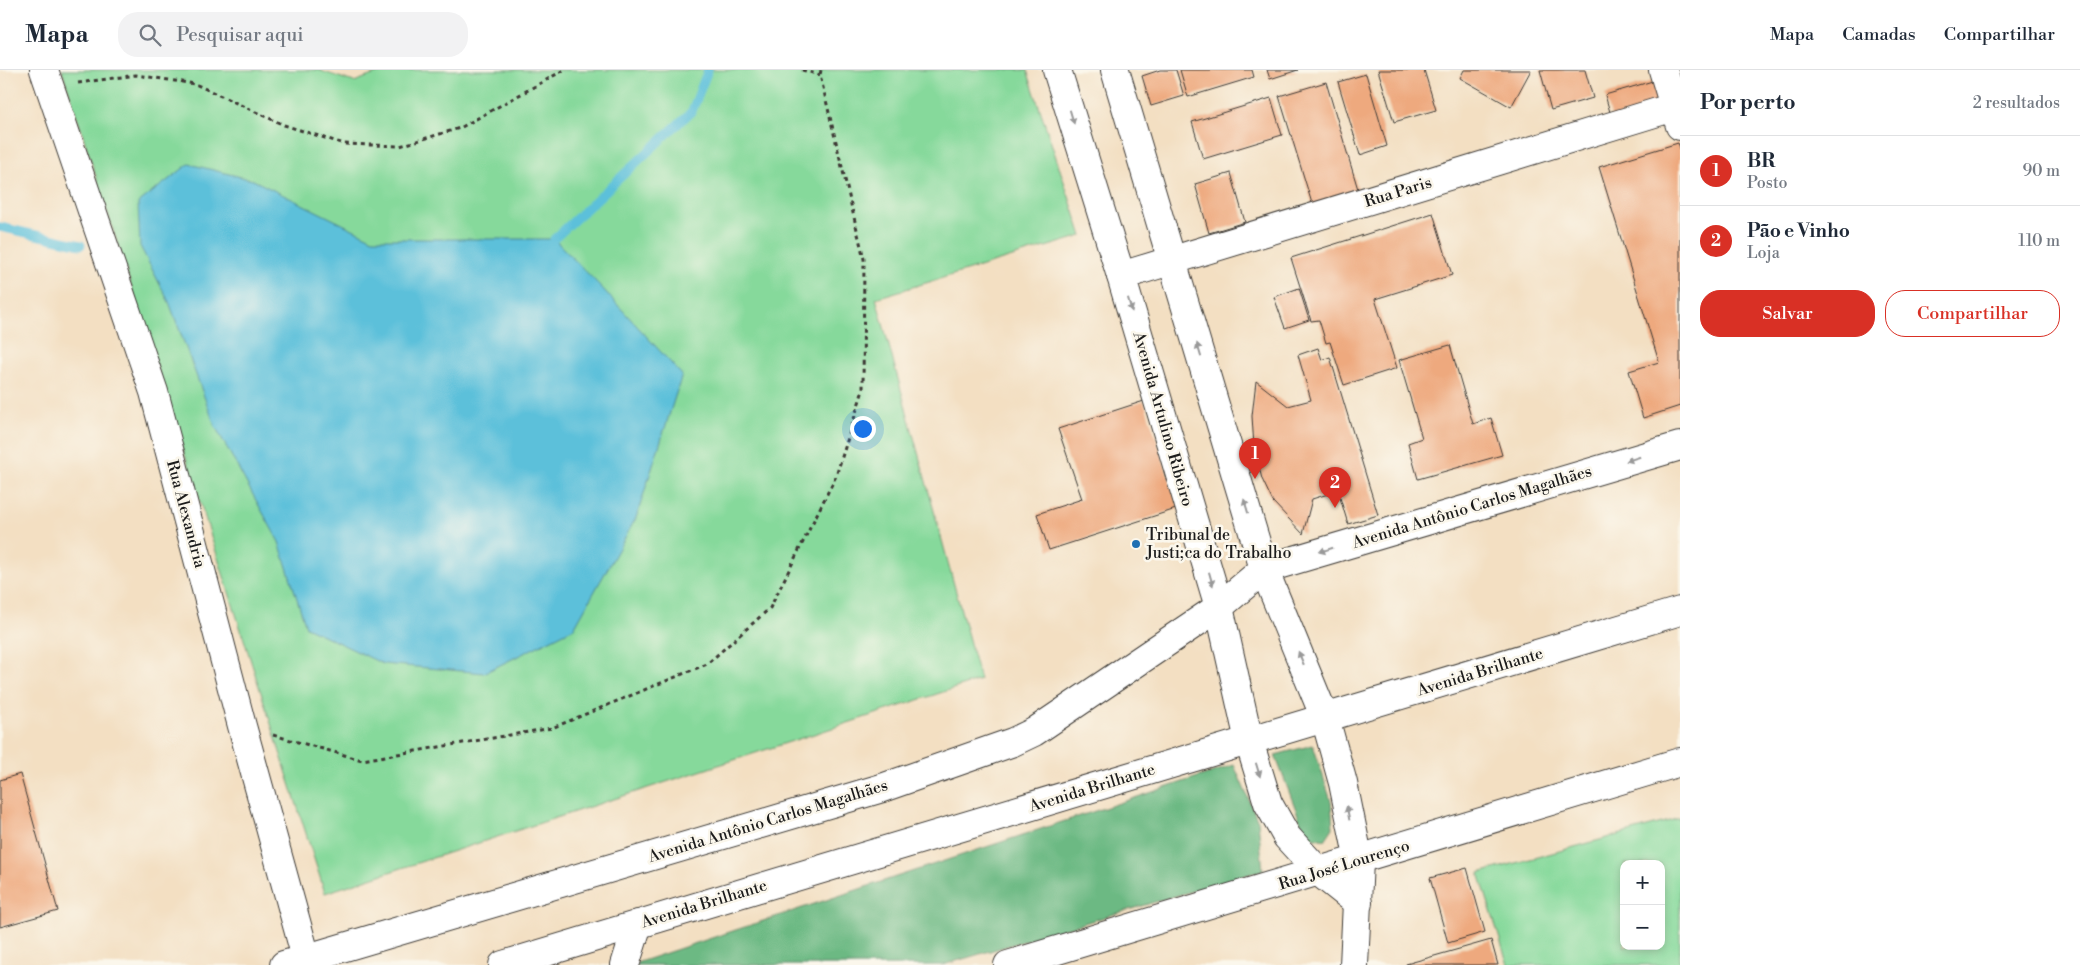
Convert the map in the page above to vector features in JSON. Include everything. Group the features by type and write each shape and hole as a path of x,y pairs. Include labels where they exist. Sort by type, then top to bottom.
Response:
{"street":[{"name":"Avenida Artulino Ribeiro","path":"1057,70 1121,276 1219,607 1249,741 1268,803 1287,837 1319,872 1358,902"},
{"path":"1115,70 1264,569 1325,718 1343,783 1359,861 1354,965"},
{"path":"1664,70 1677,117"},
{"name":"Rua Alexandria","path":"47,79 154,392 242,726 299,963"},
{"name":"Rua Paris","path":"1121,276 1677,117"},
{"name":"Avenida Antônio Carlos Magalhães","path":"299,963 882,788 1013,742 1042,726 1219,607 1264,569 1680,446"},
{"name":"Avenida Brilhante","path":"503,965 1680,611"},
{"name":"Rua José Lourenço","path":"1008,965 1359,861 1680,762"},
{"path":"625,965 638,924"}],"path":[{"path":"47,79 136,75 195,84 284,125 344,144 400,146 460,128 564,70"},
{"path":"802,70 820,75"},
{"path":"242,726 362,760 552,728 707,664 770,608 836,476 863,390 864,259 820,75 821,70"}],"green space":[{"path":"62,70 318,70 354,82 386,70 1027,70 1082,236 876,298 980,680 325,893"},
{"path":"1313,745 1331,801 1333,828 1325,840 1306,836 1275,755"},
{"path":"1234,765 1258,821 1263,870 943,965 636,965 636,963"},
{"path":"1680,818 1680,965 1508,965 1479,873"}],"water":[{"path":"189,164 253,180 373,239 554,239 682,375 636,518 574,628 484,673 383,664 306,627 279,542 215,426 169,302 140,246 138,203"}],"building":[{"path":"1160,70 1176,70 1184,96 1151,106 1142,76"},
{"path":"1180,70 1252,70 1254,77 1188,97"},
{"path":"1267,70 1298,70 1270,79"},
{"path":"1378,70 1424,70 1436,110 1394,122"},
{"path":"1464,70 1531,70 1511,107 1460,78"},
{"path":"1540,70 1585,70 1593,98 1551,110"},
{"path":"1366,74 1387,146 1360,155 1338,82"},
{"path":"1656,80 1663,104 1612,119 1605,95"},
{"path":"1326,82 1360,196 1314,210 1279,96"},
{"path":"1271,98 1282,135 1203,159 1192,122"},
{"path":"1678,143 1680,148 1680,406 1643,418 1629,371 1659,362 1599,167"},
{"path":"1231,173 1245,222 1209,233 1195,184"},
{"path":"1433,213 1452,275 1375,299 1397,368 1344,385 1330,342 1326,343 1319,320 1311,321 1291,258"},
{"path":"1299,288 1309,320 1285,328 1274,297"},
{"path":"1450,345 1473,424 1491,418 1502,455 1418,479 1408,443 1422,438 1399,360"},
{"path":"1318,348 1322,360 1330,357 1378,515 1348,524 1338,491 1312,499 1303,534 1273,502 1262,479 1254,447 1252,416 1256,381 1288,406 1311,400 1298,355"},
{"path":"1144,401 1179,508 1049,550 1037,514 1082,499 1058,429"},
{"path":"20,774 58,911 0,927 0,780"},
{"path":"1467,868 1485,932 1448,943 1430,878"},
{"path":"1491,940 1498,965 1406,965 1406,964"}],"waterway":[{"path":"554,239 692,111 708,70"},
{"path":"0,227 81,245"}],"place":[{"name":"BR","path":"1255,479"},
{"name":"Pão e Vinho","path":"1335,508"},
{"name":"Tribunal de Justi;ca do Trabalho","path":"1136,544"}]}
